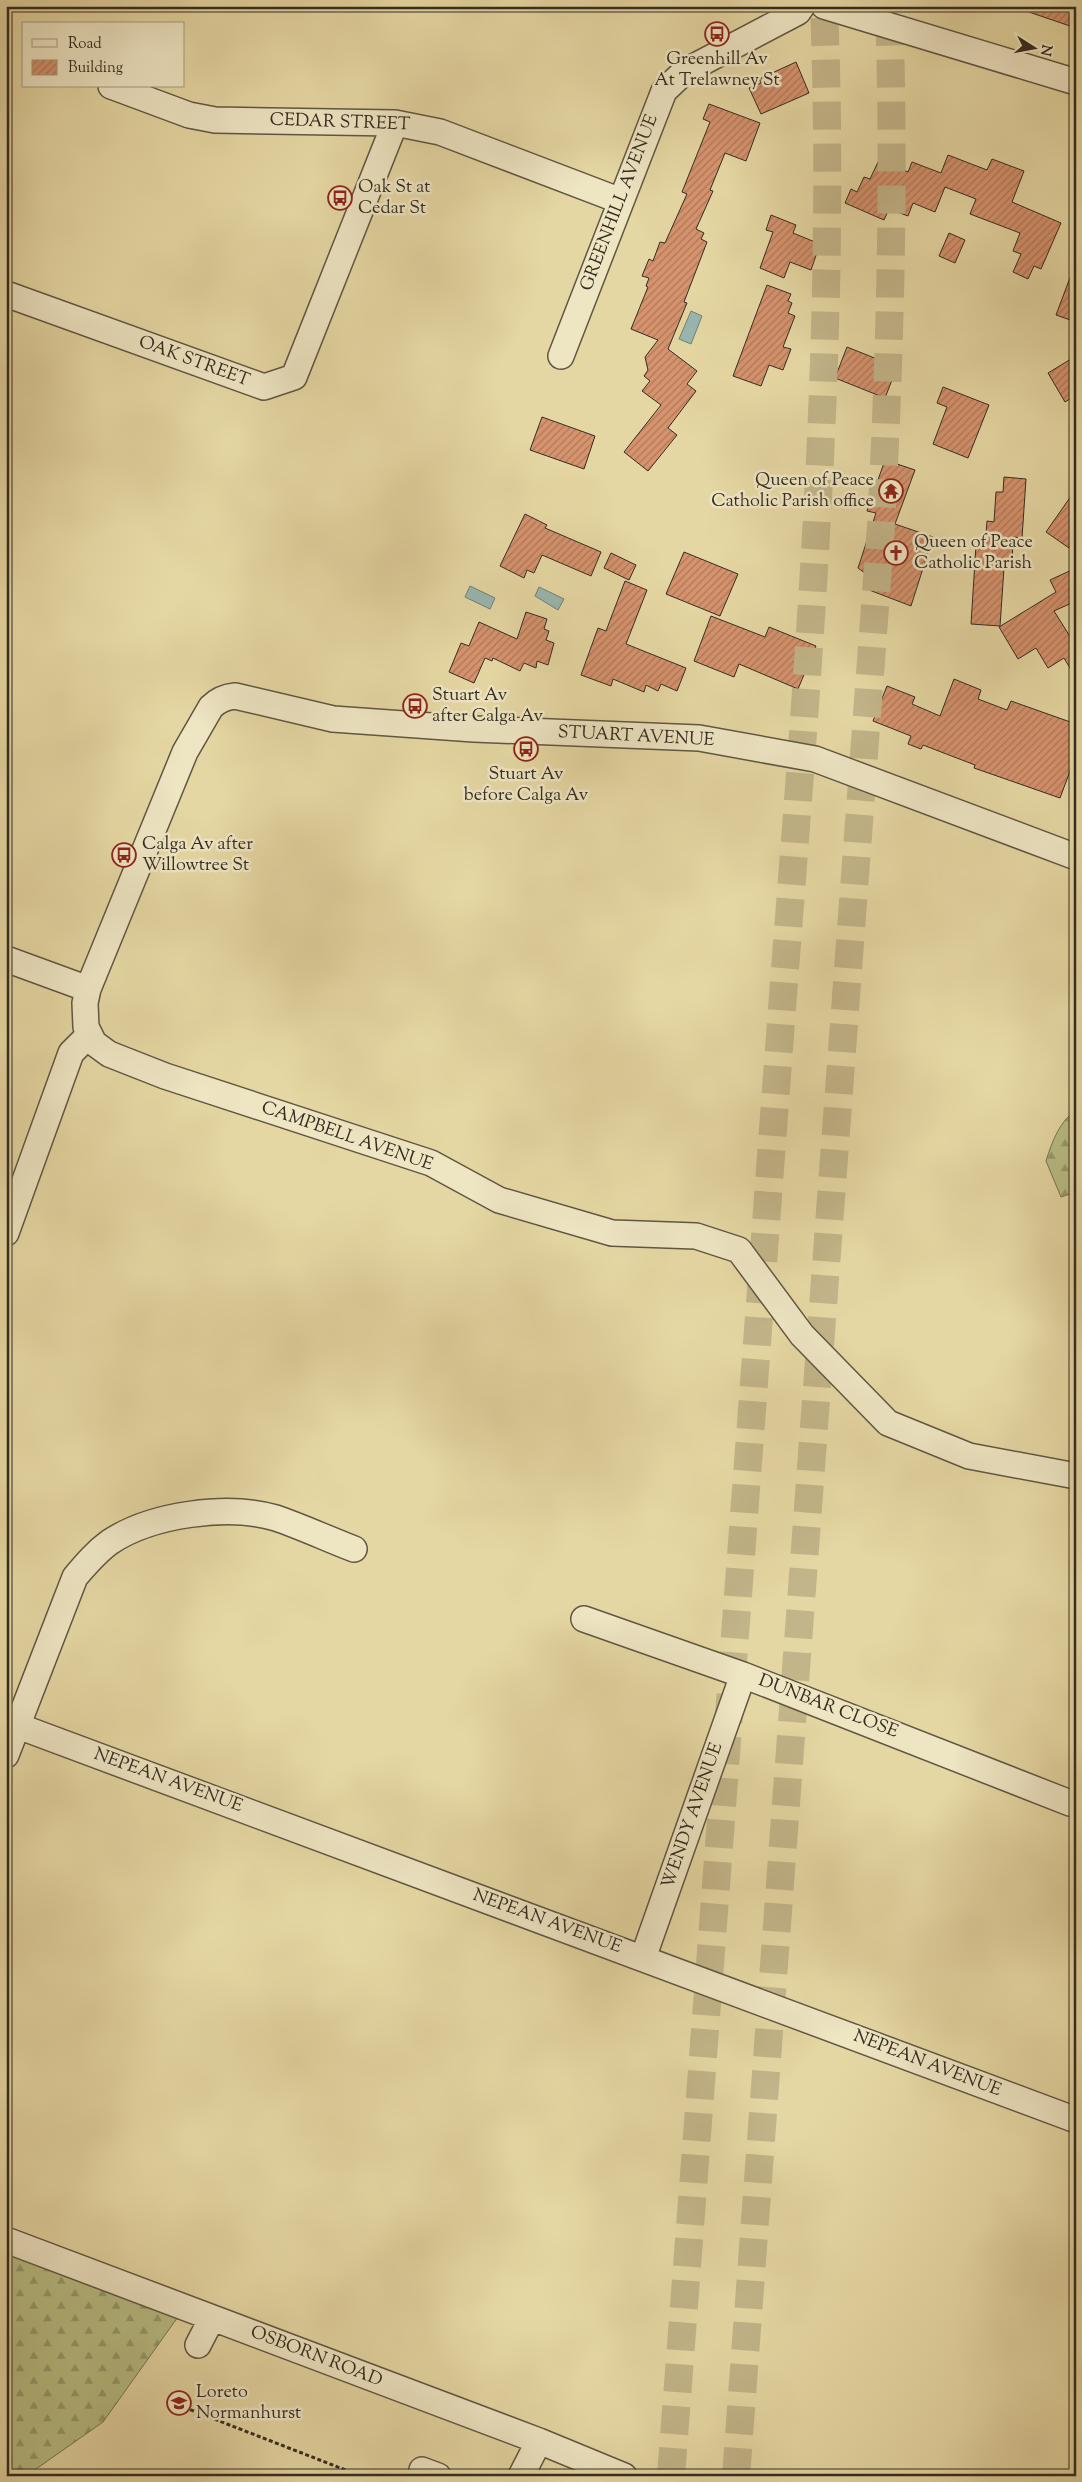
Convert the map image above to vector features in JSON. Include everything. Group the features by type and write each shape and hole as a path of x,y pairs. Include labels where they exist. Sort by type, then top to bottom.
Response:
{"street":[{"name":"GREENHILL AVENUE","path":"561,356 657,104 673,80 684,72 798,12 802,6"},
{"path":"824,6 1076,82"},
{"name":"CEDAR STREET","path":"116,88 189,115 215,120 395,123 440,132 621,201"},
{"name":"OAK STREET","path":"6,294 264,387 294,377 395,123"},
{"name":"STUART AVENUE","path":"88,989 185,752 211,707 223,698 235,696 333,719 398,725 700,738 816,759 1076,857"},
{"path":"6,959 88,989 84,1016 90,1035 71,1052 6,1233"},
{"name":"CAMPBELL AVENUE","path":"90,1035 94,1043 109,1054 165,1076 431,1163 499,1200 612,1233 696,1236 739,1250 802,1335 888,1422 969,1456 1076,1476"},
{"path":"6,1755 75,1577 91,1557 110,1542 136,1528 164,1519 197,1514 250,1514 275,1518 354,1549"},
{"name":"DUNBAR CLOSE","path":"584,1619 743,1675 1070,1803"},
{"name":"WENDY AVENUE","path":"643,1958 743,1675"},
{"name":"NEPEAN AVENUE","path":"18,1726 1076,2120"},
{"name":"OSBORN ROAD","path":"6,2240 540,2441 624,2476"},
{"path":"198,2346 212,2318"},
{"path":"521,2476 540,2441"}],"path":[{"path":"178,2405 361,2476"}],"green space":[{"path":"1076,1110 1076,1192 1061,1197 1046,1161 1061,1126"},
{"path":"6,2245 185,2307 103,2422 26,2476 6,2476"}],"water":[{"path":"691,311 702,316 691,344 679,339"},
{"path":"470,586 495,598 490,609 465,597"},
{"path":"539,587 564,599 558,610 535,596"}],"building":[{"path":"1020,6 1076,6 1076,10 1070,26 1020,9"},
{"path":"796,62 809,93 761,114 749,88 761,83 759,79"},
{"path":"709,104 760,123 746,161 725,153 710,190 713,191 696,229 704,233 701,239 707,242 684,302 687,303 668,349 697,371 687,384 696,391 668,428 677,435 648,471 624,452 661,405 642,391 650,381 644,376 648,370 645,357 658,340 631,329 648,287 646,286 649,278 642,276 649,259 653,261 660,242 665,243 687,194 682,192 710,122 703,119"},
{"path":"948,155 987,170 992,159 1024,171 1012,202 1061,223 1041,269 1034,266 1028,279 1013,272 1021,254 1013,251 1020,233 970,214 976,199 945,187 935,212 913,203 908,216 889,209 884,220 845,203 851,189 857,192 864,177 870,179 879,160 908,172 912,162 941,173"},
{"path":"771,215 796,225 793,233 820,244 811,270 790,262 784,278 760,268 773,232 766,230"},
{"path":"949,233 965,240 955,263 939,256"},
{"path":"1074,267 1076,267 1076,322 1056,315"},
{"path":"767,285 791,294 788,301 792,303 788,313 795,316 783,347 791,349 783,370 769,365 761,386 733,376"},
{"path":"847,347 897,367 885,398 835,378"},
{"path":"1076,356 1076,395 1065,402 1048,373"},
{"path":"943,387 989,405 968,458 933,444 947,407 937,403"},
{"path":"542,417 595,436 584,469 530,450"},
{"name":"Queen of Peace Catholic Parish","path":"885,460 915,470 895,524 933,537 911,606 864,588 869,576 858,568 876,513 867,511"},
{"path":"1004,477 1026,479 1022,538 1013,537 1012,566 1004,568 1000,626 971,624 976,545 985,545 987,521 994,522 996,492 1003,492"},
{"path":"1076,489 1076,538 1069,548 1046,532"},
{"path":"525,514 547,525 545,528 601,552 591,576 542,555 534,573 527,570 524,578 500,566"},
{"path":"684,552 738,574 720,616 666,594"},
{"path":"611,553 636,565 629,580 604,568"},
{"path":"1076,568 1076,601 1054,611 1076,646 1076,678 1064,658 1048,668 1036,648 1018,659 999,627 1056,592 1050,580"},
{"path":"625,581 647,590 626,644 686,668 677,691 661,684 658,691 646,685 644,692 613,679 611,686 581,675 598,628 606,631"},
{"path":"526,612 547,619 544,629 549,631 546,640 554,643 548,665 537,661 536,668 524,663 520,671 493,658 492,661 485,658 474,683 449,672 461,643 469,646 479,622 517,639"},
{"path":"711,616 765,637 769,627 816,646 798,689 739,664 734,677 694,661"},
{"path":"954,679 981,690 978,699 1007,710 1011,701 1076,724 1076,755 1060,798 974,768 975,765 923,745 921,749 908,744 911,736 873,721 887,686 915,697 912,704 940,716"}],"tunnel":[{"path":"671,2476 808,667 816,535 826,271 827,138 824,6"},
{"path":"736,2476 881,526 891,266 892,136 889,6"}],"place":[{"name":"Greenhill Av At Trelawney St","path":"717,34"},
{"name":"Oak St at Cedar St","path":"340,198"},
{"name":"Queen of Peace Catholic Parish office","path":"891,491"},
{"name":"Queen of Peace Catholic Parish","path":"896,553"},
{"name":"Stuart Av after Calga Av","path":"415,706"},
{"name":"Stuart Av before Calga Av","path":"526,749"},
{"name":"Calga Av after Willowtree St","path":"124,855"},
{"name":"Loreto Normanhurst","path":"179,2403"}]}
